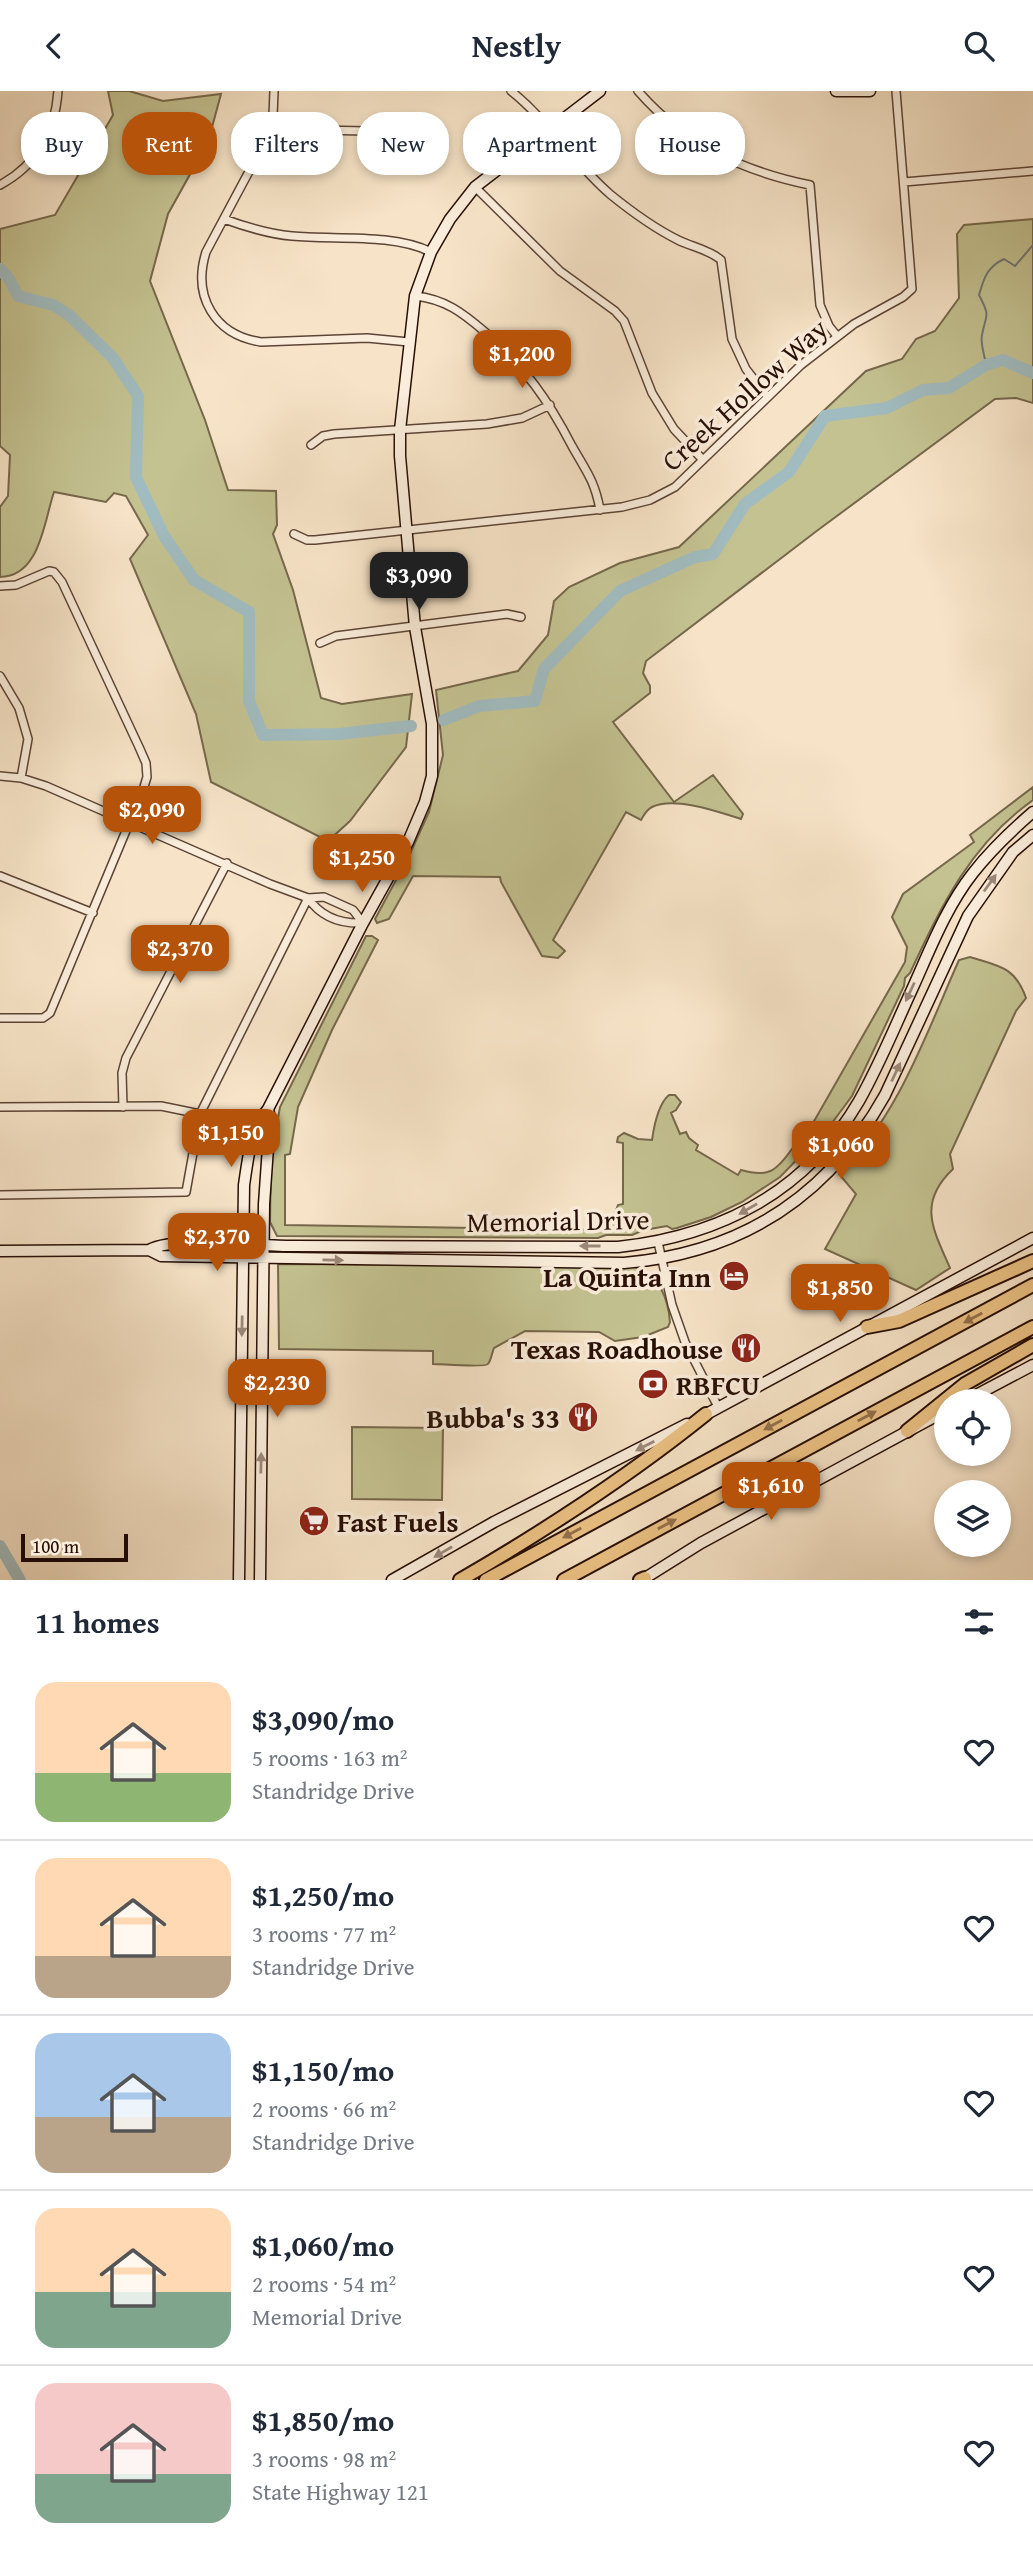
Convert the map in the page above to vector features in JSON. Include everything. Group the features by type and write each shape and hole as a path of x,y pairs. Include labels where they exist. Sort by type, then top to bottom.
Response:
{"highway":[{"path":"867,1327 900,1321 1033,1261"},
{"path":"486,1580 1033,1285"},
{"path":"564,1580 1033,1327"},
{"path":"907,1431 965,1384 1033,1345"},
{"path":"460,1580 513,1549 651,1459 706,1414"}],"street":[{"path":"0,185 16,176 39,153 50,131 58,91"},
{"path":"272,112 274,91"},
{"path":"511,91 535,112"},
{"path":"572,112 600,91"},
{"path":"638,91 679,130 718,156 764,174 810,185 820,305 829,326 837,336"},
{"path":"836,91 870,91"},
{"path":"896,91 904,182 1033,171"},
{"path":"248,175 206,253 202,266 202,292 215,317 228,331 261,342 368,338 409,342"},
{"path":"239,1580 244,1185 250,1149 258,1120 268,1108 408,842 425,802 432,776 432,724 415,627 405,532 400,430 415,296 431,252 450,219 475,187 490,175"},
{"path":"589,175 631,210 678,240 722,260 733,339 746,369 767,396"},
{"name":"Creek Hollow Way","path":"294,534 307,540 315,540 405,532 600,510 638,504 662,495 675,487 767,396 837,336 912,289 904,182"},
{"path":"475,187 560,271 615,311 624,321 652,393 674,429 703,460"},
{"path":"224,219 274,234 384,241 419,246 431,252"},
{"path":"415,296 434,298 465,315 515,359 550,405 592,479 600,510"},
{"path":"311,445 323,436 334,434 504,422 529,415 550,405"},
{"path":"0,586 16,585 41,573 54,572 62,582 146,763 147,777 132,823 50,1013 43,1018 0,1018"},
{"path":"320,643 336,636 507,614 521,617"},
{"path":"0,675 19,708 28,739 21,778"},
{"path":"0,776 21,778 47,786 228,863 270,884 308,898 324,897 353,910 363,923"},
{"name":"Memorial Drive","path":"149,1250 158,1245 618,1247 658,1242 719,1225 785,1185 839,1131 863,1093 939,930 972,874 999,842 1033,812"},
{"name":"Memorial Drive","path":"149,1250 161,1256 265,1259 624,1263 662,1260 735,1237 771,1217 815,1185 847,1154 885,1095 968,916 1013,852 1033,835"},
{"path":"123,1107 122,1073 126,1058 228,863"},
{"path":"0,876 93,913"},
{"path":"308,898 316,909 346,924 363,923"},
{"path":"0,1195 186,1192 200,1114 308,898"},
{"path":"939,930 958,940"},
{"path":"0,1107 161,1106 200,1114"},
{"path":"260,1580 264,1204 270,1119 268,1108"},
{"path":"392,1580 494,1522 706,1414 1033,1238"},
{"path":"658,1242 672,1305 685,1342 718,1407"},
{"path":"0,1251 149,1250"},
{"path":"988,1389 1033,1365"},
{"path":"642,1579 701,1543 934,1417"},
{"path":"241,1498 260,1498"}],"shaded area":[{"path":"108,91 129,91 163,101 221,94 216,112 122,112 122,175 190,175 168,214 150,281 205,420 228,490 276,491 277,525 273,534 293,590 321,698 342,704 412,694 406,747 350,821 328,841 211,782 196,714 130,559 148,535 126,496 114,493 106,502 54,492 43,532 32,558 24,568 13,575 0,577 0,507 8,496 10,455 0,446 0,229 55,215 78,175 108,175 108,124 113,115"},
{"path":"1033,219 1033,403 1016,398 995,399 818,530 646,661 643,673 650,686 650,693 613,722 674,802 713,775 743,814 741,819 696,806 672,803 652,807 641,820 626,812 553,940 565,951 558,958 542,956 500,877 413,876 389,919 377,923 375,919 429,812 443,755 436,690 518,671 548,635 554,601 569,587 620,563 679,547 866,371 902,359 916,339 935,331 959,298 957,234 964,225"},
{"path":"1033,787 1033,800 992,836 946,900 905,978 904,986 852,1096 817,1143 811,1145 780,1177 742,1202 711,1217 677,1228 667,1226 632,1235 606,1235 598,1238 277,1236 270,1222 271,1157 280,1107 366,936 378,940 332,1030 298,1107 290,1154 285,1155 285,1225 605,1230 605,1222 614,1215 618,1205 623,1204 623,1143 617,1142 618,1137 624,1133 638,1139 652,1140 659,1110 669,1095 675,1095 681,1102 671,1113 680,1134 686,1132 698,1145 696,1150 738,1175 741,1170 759,1173 771,1171 792,1149 797,1151 905,962 907,947 892,917 903,894 974,842 970,835"},
{"path":"970,957 997,965 1011,973 1022,987 1026,998 1016,1011 950,1154 953,1169 935,1193 932,1205 934,1229 950,1268 916,1290 825,1249 856,1194 839,1174 860,1151 894,1101 959,960"},
{"path":"278,1264 631,1266 648,1274 660,1287 670,1322 668,1327 643,1337 615,1341 599,1332 525,1331 494,1348 488,1364 479,1366 433,1364 433,1351 279,1349"},
{"path":"352,1427 443,1428 442,1500 352,1499"}],"waterway":[{"path":"986,365 982,346 986,312 979,295 983,283 994,266 1004,259 1015,266 1033,245"},
{"path":"0,269 18,296 53,305 69,315 113,358 138,396 136,477 164,536 194,580 249,612 249,701 263,735 339,734 411,726"},
{"path":"444,720 479,706 535,701 544,669 620,591 695,557 713,554 745,504 789,472 825,416 887,408 923,390 949,388 986,365 1003,360 1033,373"},
{"path":"0,1546 20,1580"}],"place":[{"name":"La Quinta Inn","path":"734,1276"},
{"name":"Texas Roadhouse","path":"746,1348"},
{"name":"RBFCU","path":"653,1384"},
{"name":"Bubba's 33","path":"583,1417"},
{"name":"Fast Fuels","path":"314,1521"}]}
